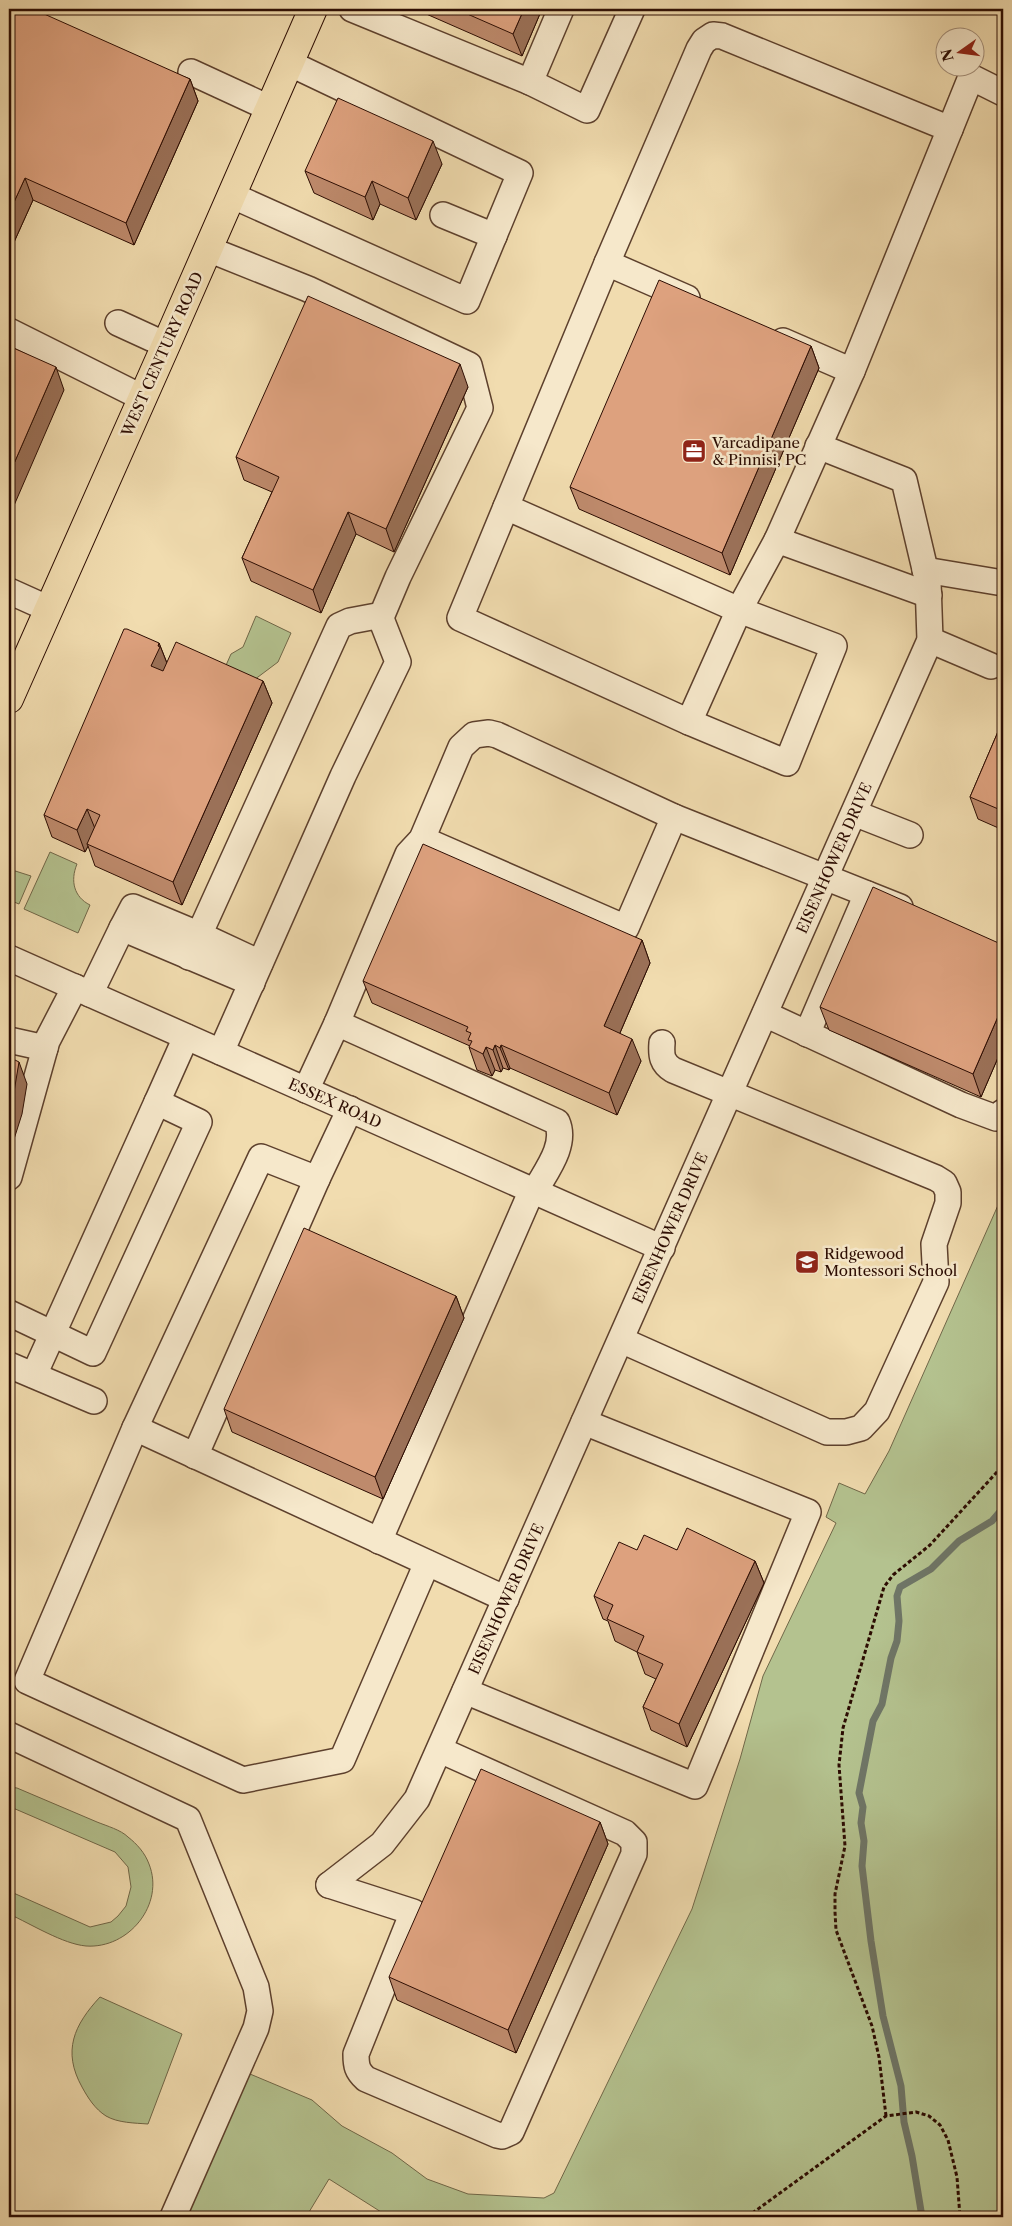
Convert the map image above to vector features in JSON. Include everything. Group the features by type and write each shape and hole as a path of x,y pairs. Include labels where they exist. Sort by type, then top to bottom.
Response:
{"main road":[{"name":"WEST CENTURY ROAD","path":"9,699 313,9"}],"street":[{"path":"352,9 393,17 588,110 632,9"},
{"path":"530,82 561,9"},
{"path":"506,507 739,610 834,646 787,763 689,722 460,618 606,262 704,41 714,35 722,36 950,129"},
{"path":"231,195 467,301 520,173 289,64"},
{"path":"191,72 269,108"},
{"path":"689,722 739,610 777,540 852,371 971,77 1003,93"},
{"path":"443,215 494,236"},
{"path":"208,249 308,289 469,365 480,408 380,616 398,662 343,776 221,1052"},
{"path":"606,262 706,307"},
{"path":"118,323 166,345"},
{"path":"9,331 143,398"},
{"path":"761,331 852,371"},
{"name":"EISENHOWER DRIVE","path":"440,1750 625,1833 634,1842 634,1854 511,2132 502,2136 366,2079 360,2073 356,2066 356,2054 414,1912 329,1885 382,1844 417,1800 930,640 929,595 925,570 904,480 818,446"},
{"path":"777,540 929,595"},
{"path":"925,570 1003,583"},
{"path":"9,591 49,609"},
{"path":"189,957 339,626 350,621 380,616"},
{"path":"930,640 991,666"},
{"path":"306,1090 338,1023 408,854 422,839 461,747 474,735 481,733 497,735 674,817 922,915"},
{"path":"854,814 910,835"},
{"path":"422,839 626,928 674,817"},
{"path":"807,1034 868,894"},
{"path":"9,1177 45,1048 122,928 133,907 200,935 256,973"},
{"path":"122,928 189,957 256,973"},
{"name":"ESSEX ROAD","path":"9,958 662,1248"},
{"path":"765,1014 961,1105 996,1118 1003,1112"},
{"path":"338,1023 557,1122 561,1137 559,1145 533,1191 379,1541"},
{"path":"34,1376 186,1037"},
{"path":"9,1040 45,1048"},
{"path":"621,1340 827,1432 846,1432 861,1428 877,1411 936,1282 934,1244 948,1203 948,1192 944,1183 936,1178 673,1070 666,1065 661,1054 662,1043"},
{"path":"9,1313 93,1353 199,1122 157,1102"},
{"path":"195,1456 317,1179 350,1109"},
{"path":"317,1179 261,1157 134,1428 27,1681 244,1780 342,1760 427,1563"},
{"path":"9,1364 94,1401"},
{"path":"465,1691 695,1786 808,1512 584,1422"},
{"path":"134,1428 506,1599"},
{"path":"9,1735 188,1819 256,1987 260,2011 256,2028 173,2217"}],"path":[{"path":"886,2116 879,2057 872,2026 836,1930 836,1894 845,1846 839,1765 843,1728 884,1587 894,1575 930,1545 997,1472 1003,1461"},
{"path":"747,2217 886,2116 916,2112 929,2116 940,2125 948,2140 956,2177 960,2217"}],"green space":[{"path":"256,616 291,633 278,662 250,683 223,672 231,654 243,647"},
{"path":"50,852 77,864 74,876 75,888 80,898 90,905 78,933 24,909"},
{"path":"9,869 31,876 19,904 9,900"},
{"path":"1003,1194 1003,2217 389,2217 329,2179 306,2217 185,2217 250,2074 312,2100 342,2126 392,2153 427,2179 468,2194 544,2198 554,2193 692,1909 740,1759 763,1676 836,1523 826,1517 839,1483 865,1494 889,1451"},
{"path":"9,1787 17,1788 118,1830 140,1849 149,1864 153,1879 152,1894 140,1921 129,1932 116,1940 102,1945 86,1946 57,1938 9,1914 9,1891 90,1927 111,1922 118,1916 126,1906 131,1887 128,1867 115,1852 13,1808 9,1808"},
{"path":"100,1997 182,2034 148,2124 121,2121 106,2116 89,2099 76,2074 72,2050 74,2039 83,2018"}],"building":[{"path":"9,9 33,9 190,79 126,223 25,178 9,213"},
{"path":"456,9 524,9 513,34"},
{"path":"338,98 433,141 408,198 372,181 365,197 305,171"},
{"path":"659,280 811,346 722,553 570,487"},
{"path":"308,296 460,364 386,529 348,512 313,590 242,558 279,477 236,457"},
{"path":"9,346 56,367 9,475"},
{"path":"124,629 159,643 158,646 160,647 151,666 163,671 176,642 263,681 173,882 87,844 100,815 87,809 77,830 44,815"},
{"path":"1003,720 1003,811 970,797"},
{"path":"423,844 642,940 604,1026 632,1039 609,1093 501,1045 500,1048 495,1045 493,1050 486,1047 483,1054 469,1047 472,1041 468,1040 471,1033 466,1031 468,1027 363,981"},
{"path":"873,887 1003,945 1003,1005 973,1074 820,1007"},
{"path":"9,1057 19,1062 14,1092 9,1107"},
{"path":"304,1228 456,1296 375,1477 224,1409"},
{"path":"687,1528 755,1561 679,1724 643,1707 663,1664 637,1652 644,1636 607,1619 613,1605 594,1596 619,1542 637,1550 644,1535 677,1550"},
{"path":"481,1769 600,1822 508,2030 389,1977"}],"waterway":[{"path":"922,2217 912,2156 904,2122 901,2086 883,2016 871,1941 862,1866 864,1841 861,1823 863,1807 859,1793 873,1721 882,1704 891,1658 897,1641 899,1621 897,1596 900,1587 931,1569 959,1541 992,1521 1003,1508"}],"place":[{"name":"Varcadipane & Pinnisi, PC","path":"694,451"},
{"name":"Ridgewood Montessori School","path":"807,1262"}]}
